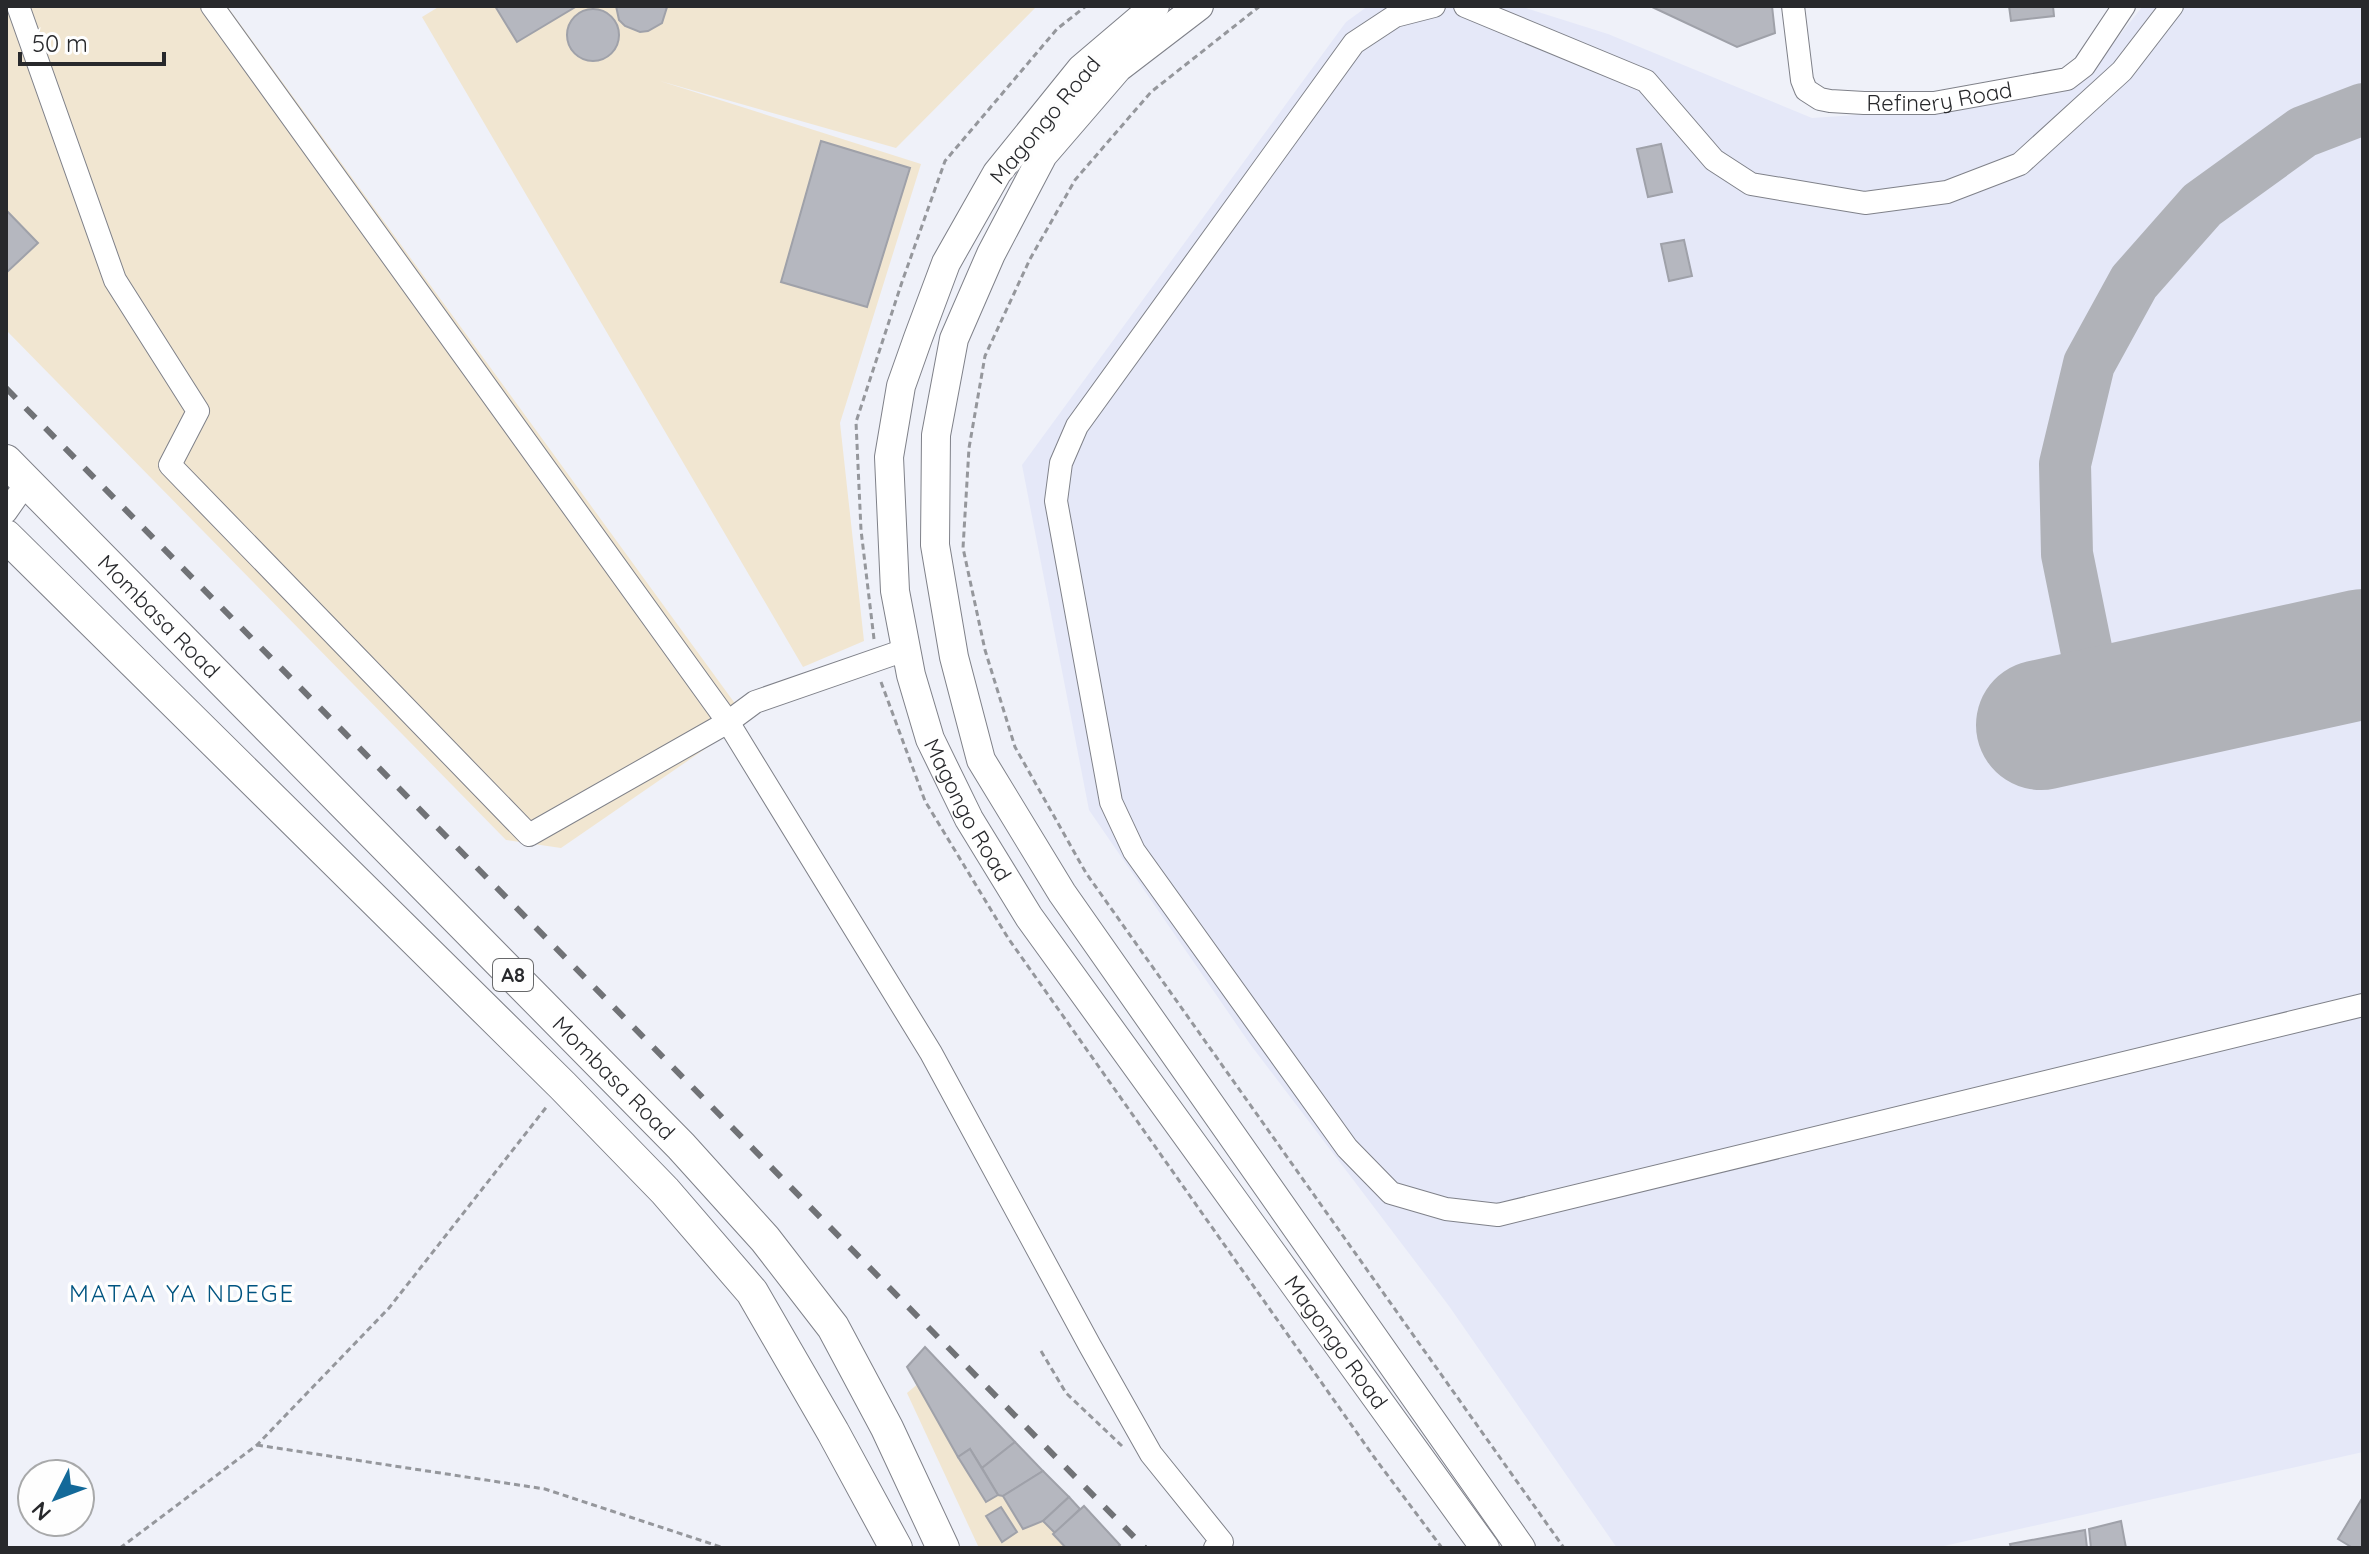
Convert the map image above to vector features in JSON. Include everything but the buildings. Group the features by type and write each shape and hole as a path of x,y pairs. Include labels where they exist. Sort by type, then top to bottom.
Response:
{"highway":[{"name":"Mombasa Road","path":"16,471 681,1146 765,1239 833,1327 887,1428 943,1548"},
{"name":"Mombasa Road","path":"6,536 563,1086 665,1191 752,1292 896,1548"}],"main road":[{"name":"Magongo Road","path":"1155,6 1071,80 997,173 946,263 901,386 889,457 895,591 905,650 930,739 969,819 1029,917 1485,1548"},
{"name":"Magongo Road","path":"1199,6 1118,68 1043,155 991,254 954,339 936,435 935,545 954,657 981,760 1062,893 1521,1548"},
{"path":"1029,917 1062,893"}],"street":[{"path":"18,6 115,280 198,411 170,465 529,835 728,722 755,702 905,650"},
{"path":"212,6 728,722 931,1053 1151,1454 1222,1542 1215,1548"},
{"path":"1434,6 1395,16 1354,43 1077,426 1061,463 1056,501 1111,802 1134,851 1347,1148 1391,1193 1446,1209 1498,1215 2363,1005"},
{"path":"1465,6 1646,81 1714,160 1751,184 1865,203 1947,192 2020,164 2122,71 2172,6"},
{"name":"Refinery Road","path":"1793,6 1802,80 1806,90 1820,99 1848,103 1934,103 2067,79 2084,66 2124,6"},
{"path":"6,512 16,471"}],"path":[{"path":"874,641 861,530 856,422 902,282 945,161 1057,29 1086,6"},
{"path":"1260,6 1151,92 1075,180 1030,259 985,356 969,448 963,548 985,650 1015,747 1086,873 1564,1548"},
{"path":"878,672 925,801 1008,938 1374,1457 1442,1548"},
{"path":"120,1548 257,1445 389,1308 563,1086"},
{"path":"1041,1351 1066,1393 1128,1453 1151,1454"},
{"path":"257,1445 545,1489 724,1548"}],"shaded area":[{"path":"6,6 227,6 747,720 561,848 506,840 6,330"},
{"path":"440,6 1037,6 896,148 660,81 921,164 840,423 864,641 803,667 422,17"},
{"path":"1368,6 1519,6 1608,34 1812,118 1914,111 2064,92 2098,62 2143,6 2363,6 2363,1452 1935,1548 1617,1548 1449,1306 1250,1044 1089,810 1022,465 1346,22"},
{"path":"932,1372 1109,1548 979,1548 907,1393"}],"taxiway":[{"path":"2099,712 2067,554 2065,464 2089,364 2134,282 2202,205 2303,132 2363,109"}],"runway":[{"path":"2041,725 2363,654"}],"railway":[{"path":"6,388 1145,1548"}],"district":[{"name":"MATAA YA NDEGE","path":"182,1294"}]}
